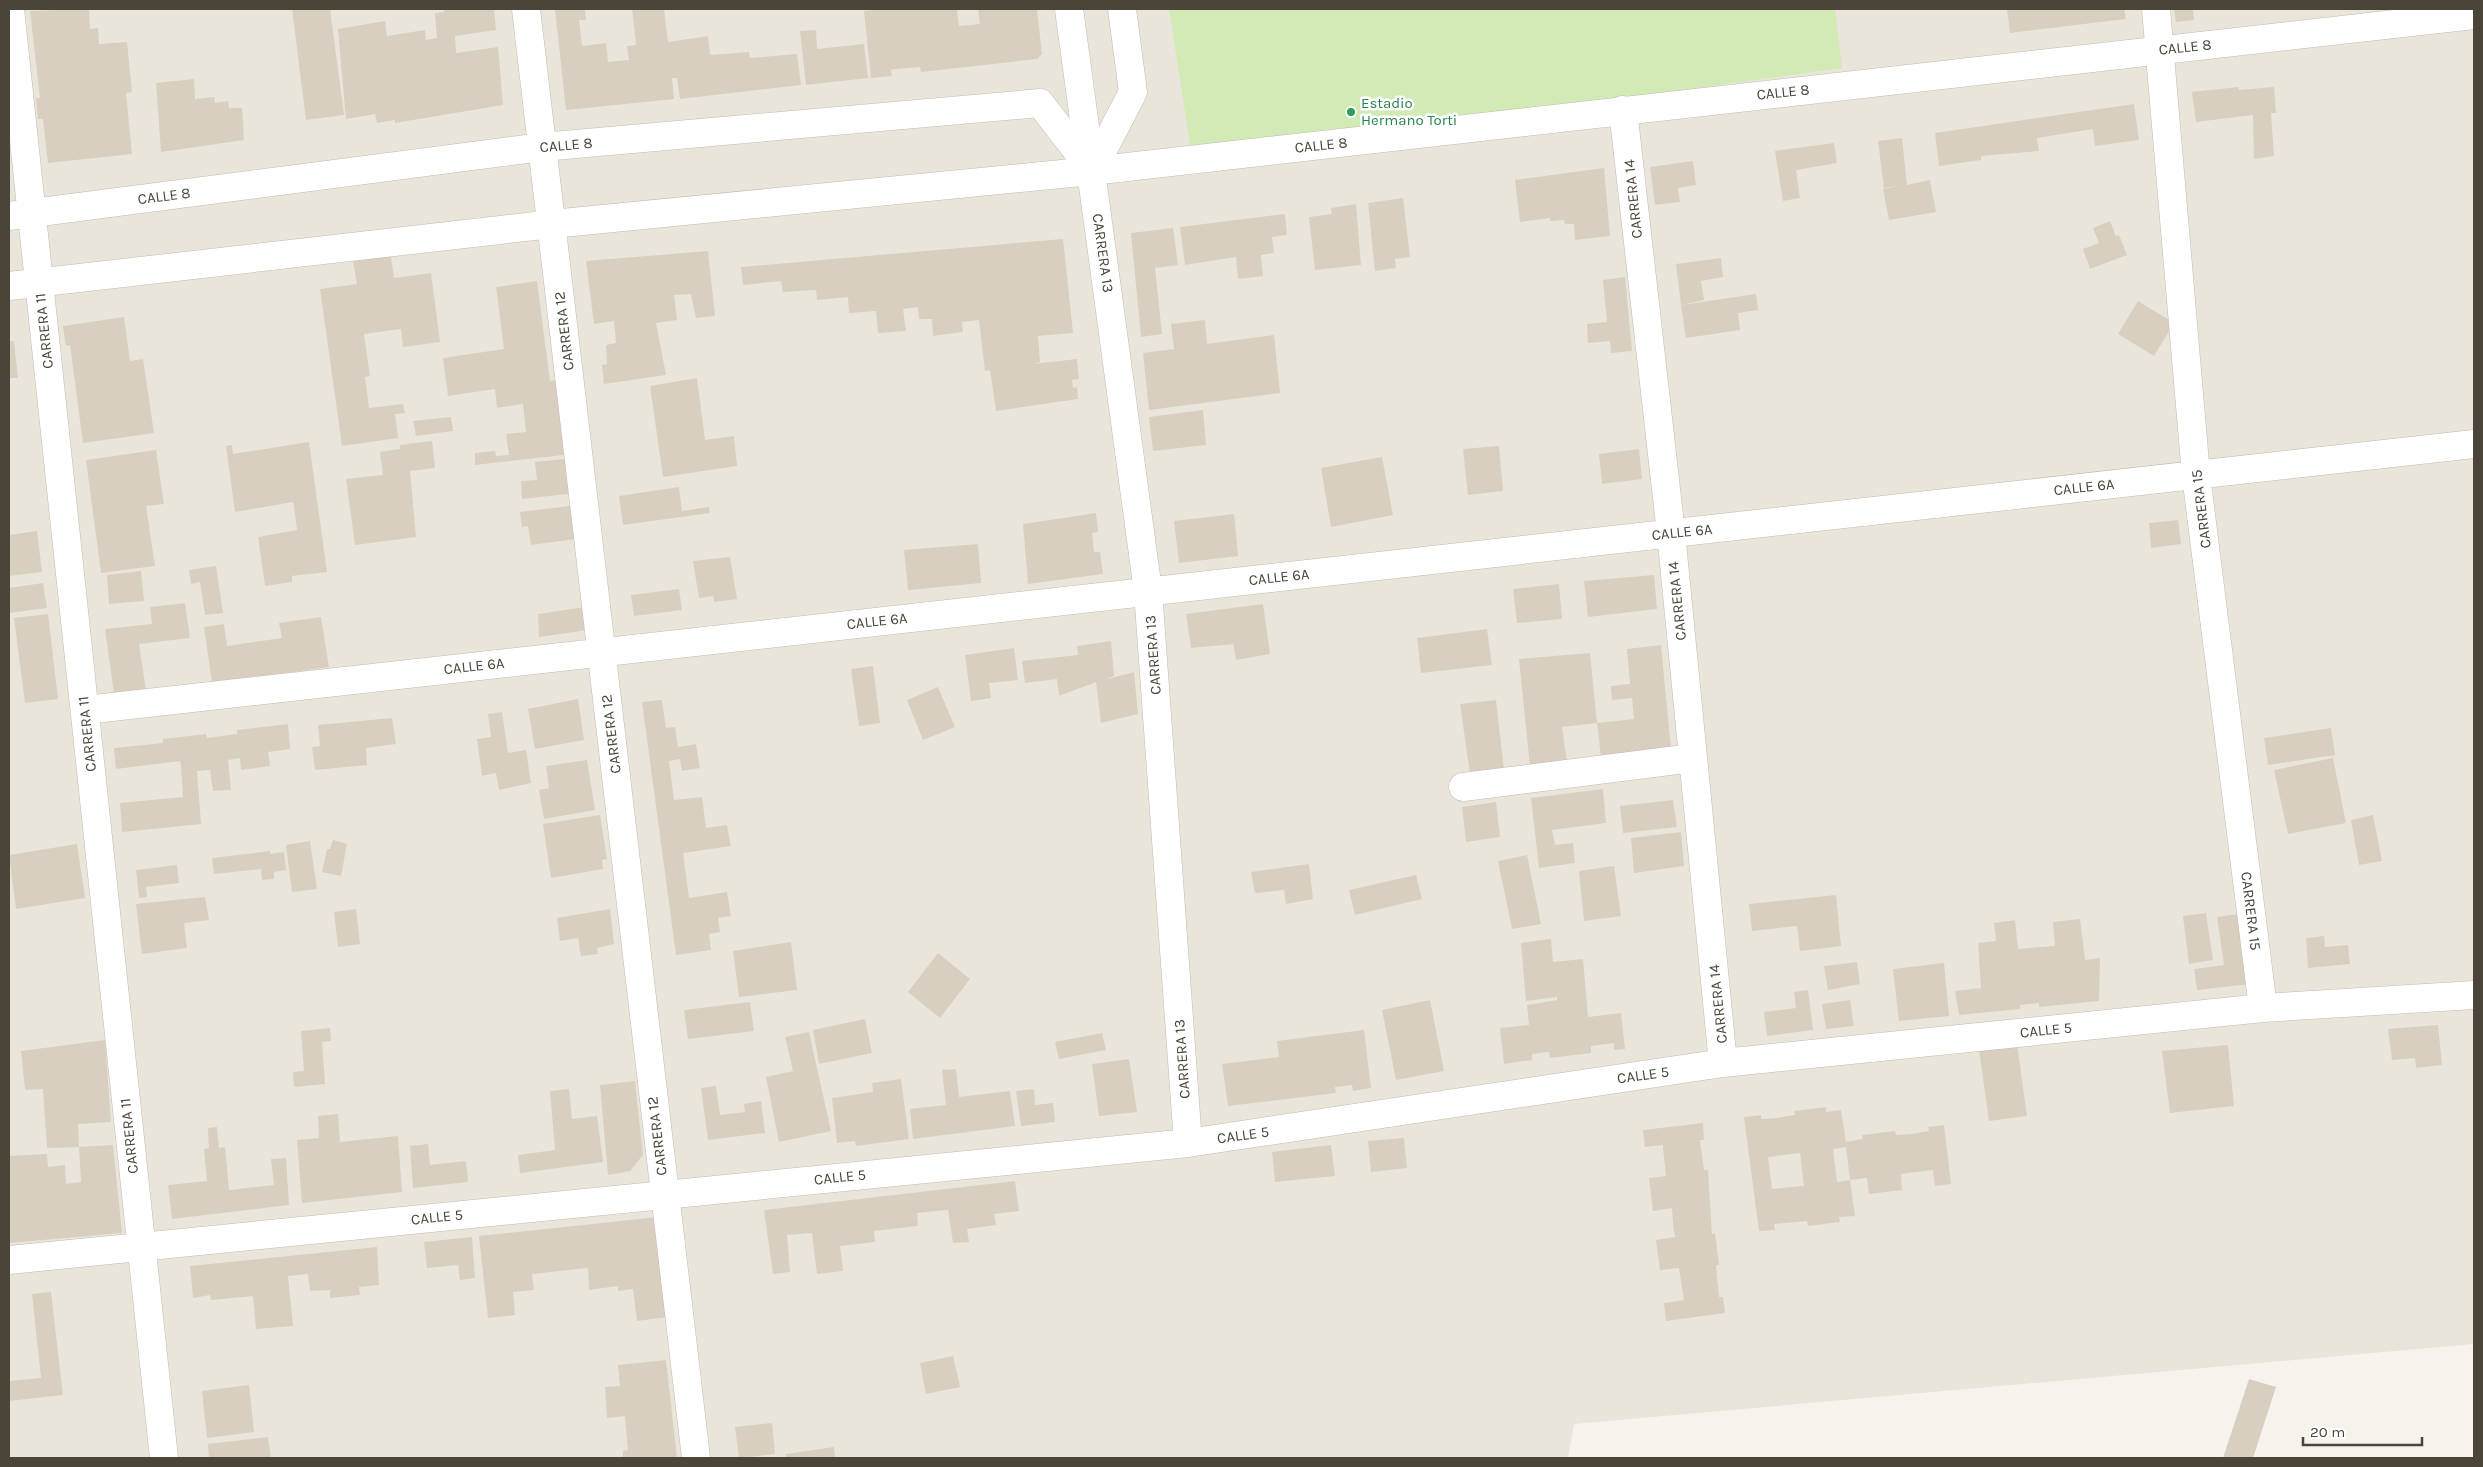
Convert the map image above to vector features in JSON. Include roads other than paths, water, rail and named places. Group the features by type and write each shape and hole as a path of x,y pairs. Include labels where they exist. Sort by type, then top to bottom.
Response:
{"street":[{"name":"CARRERA 11","path":"10,9 20,214 39,282 164,1458"},
{"name":"CARRERA 12","path":"526,9 696,1458"},
{"name":"CARRERA 13","path":"1069,9 1148,591 1188,1143"},
{"path":"1092,171 1133,92 1122,9"},
{"name":"CARRERA 15","path":"2156,9 2196,475 2263,1008"},
{"name":"CALLE 8","path":"9,286 552,224 1092,171 2474,15"},
{"name":"CALLE 8","path":"20,214 542,147 1040,103 1092,171"},
{"name":"CARRERA 14","path":"1623,110 1670,533 1723,1063"},
{"name":"CALLE 6A","path":"85,710 2474,444"},
{"path":"1463,787 1693,758"},
{"name":"CALLE 5","path":"9,1260 1188,1143 1723,1063 2263,1008 2474,995"}],"place":[{"name":"Estadio Hermano Torti","path":"1351,112"}]}
